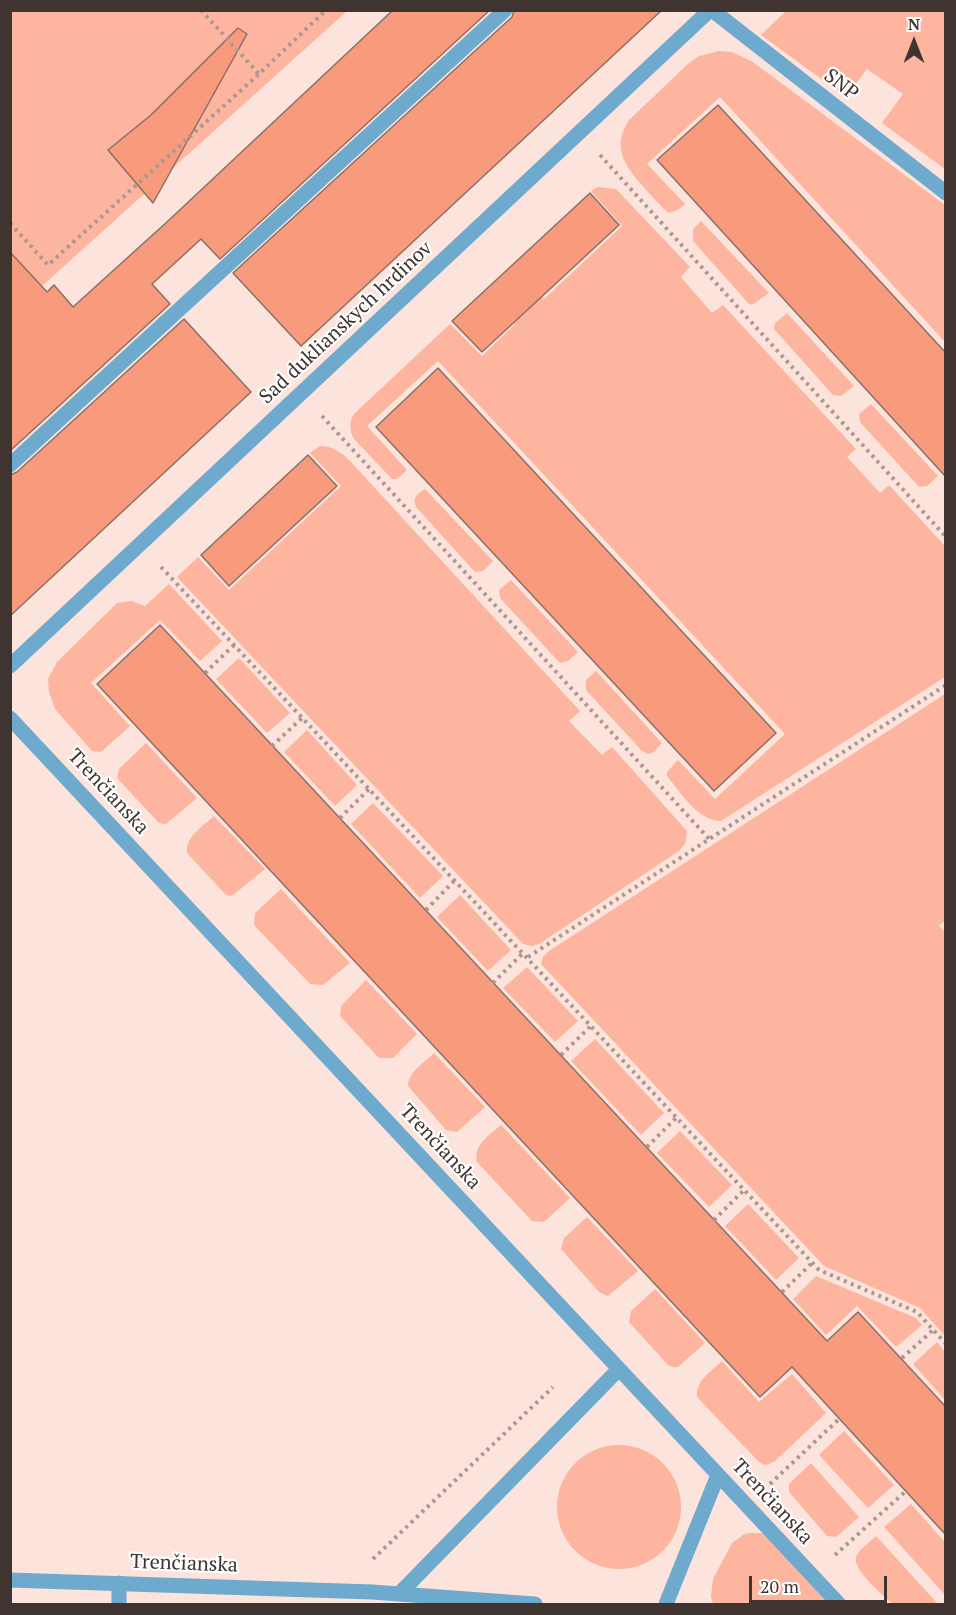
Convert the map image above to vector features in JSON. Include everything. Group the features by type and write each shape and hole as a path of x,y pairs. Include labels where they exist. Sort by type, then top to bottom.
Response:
{"street":[{"path":"10,465 505,10"},
{"name":"Sad duklianskych hrdinov","path":"10,666 711,10"},
{"name":"SNP","path":"711,10 945,193"},
{"name":"Trenčianska","path":"10,718 839,1605"},
{"path":"400,1593 619,1369"},
{"path":"666,1605 718,1475"},
{"name":"Trenčianska","path":"10,1580 400,1593 535,1605"},
{"path":"119,1605 120,1583"}],"path":[{"path":"201,10 259,74"},
{"path":"10,223 48,265 259,74 326,10"},
{"path":"580,132 945,537"},
{"path":"301,394 710,840"},
{"path":"140,544 819,1270 917,1312 945,1344"},
{"path":"205,673 234,645"},
{"path":"528,957 945,685"},
{"path":"272,746 302,718"},
{"path":"340,818 369,789"},
{"path":"426,910 455,880"},
{"path":"493,983 523,953"},
{"path":"561,1055 591,1026"},
{"path":"647,1147 677,1117"},
{"path":"714,1220 744,1190"},
{"path":"782,1293 812,1263"},
{"path":"902,1358 933,1330"},
{"path":"374,1559 553,1386"},
{"path":"746,1506 839,1419"},
{"path":"812,1575 906,1491"}],"shaded area":[{"path":"11,11 347,11 11,314"},
{"path":"786,11 945,11 945,169 882,123 903,94 867,69 846,97 761,35"},
{"path":"719,51 732,52 753,62 945,205 945,342 720,97 647,164 685,204 669,213 635,177 624,160 621,150 623,131 629,120 689,63 699,56"},
{"path":"598,187 616,189 690,267 681,277 712,313 723,305 856,449 847,457 880,493 889,485 945,546 945,677 721,821 713,820 697,811 667,776 667,772 678,760 715,799 785,734 438,361 367,426 407,470 397,479 392,479 354,439 351,432 350,425 355,413 450,324 482,356 515,324 506,313 534,289 544,299 622,226 591,191"},
{"path":"701,221 769,293 752,305 748,303 693,241 693,229"},
{"path":"787,313 854,386 841,396 833,395 774,329 775,323"},
{"path":"871,404 938,476 927,486 919,487 860,422 859,414"},
{"path":"320,446 336,450 350,461 580,711 569,721 602,755 612,747 687,831 685,844 679,851 539,944 532,946 523,944 177,577 198,557 229,590 341,486 310,453"},
{"path":"425,489 493,561 483,571 475,572 416,507 415,498"},
{"path":"511,580 578,652 568,661 560,663 500,598 499,590"},
{"path":"169,584 222,641 200,661 160,620 91,683 130,726 101,752 92,751 55,709 49,692 48,679 57,662 117,603 131,601 145,606"},
{"path":"239,658 290,713 267,733 216,679"},
{"path":"596,671 662,743 654,752 648,754 641,750 586,690 586,680"},
{"path":"945,694 946,920 939,926 946,933 945,1336 920,1308 824,1266 541,964 543,957 549,951"},
{"path":"307,730 357,785 335,806 284,752"},
{"path":"146,743 197,798 166,824 159,823 117,778 119,769"},
{"path":"373,803 443,876 420,898 351,824"},
{"path":"214,816 265,869 229,896 187,853 192,837"},
{"path":"281,889 350,963 323,985 310,984 254,925 255,913"},
{"path":"460,895 511,950 488,971 437,917"},
{"path":"527,967 578,1021 555,1042 503,988"},
{"path":"366,980 417,1034 393,1058 379,1058 340,1016 341,1006"},
{"path":"595,1039 664,1113 641,1135 571,1061"},
{"path":"434,1053 485,1107 457,1132 446,1130 408,1086 414,1072"},
{"path":"501,1125 570,1198 544,1222 532,1221 477,1162 476,1156 480,1145"},
{"path":"680,1131 732,1185 709,1207 657,1153"},
{"path":"748,1204 799,1258 776,1280 725,1226"},
{"path":"587,1217 638,1271 608,1296 599,1292 561,1249 564,1238"},
{"path":"816,1276 916,1318 922,1325 896,1347 857,1306 826,1335 793,1299"},
{"path":"655,1289 705,1343 678,1367 668,1365 629,1322 631,1311"},
{"path":"937,1342 945,1352 945,1400 913,1364"},
{"path":"722,1361 759,1402 792,1374 826,1413 774,1462 765,1465 759,1462 697,1397 701,1381"},
{"path":"844,1431 894,1485 868,1508 819,1455"},
{"path":"619,1445 643,1450 663,1463 676,1483 681,1507 676,1531 663,1551 643,1564 619,1569 595,1564 575,1551 562,1531 557,1507 562,1483 575,1463 595,1450"},
{"path":"811,1463 859,1517 836,1537 827,1536 789,1492 789,1484"},
{"path":"911,1504 945,1542 945,1595 884,1527"},
{"path":"749,1533 761,1533 770,1537 836,1604 713,1604 711,1596 713,1579 732,1543"},
{"path":"876,1536 938,1604 892,1604 869,1582 859,1568 856,1557 862,1548"}],"building":[{"path":"393,10 490,10 220,259 201,239 152,284 170,304 10,451 10,252 47,292 54,285 73,307"},
{"path":"514,10 662,10 301,346 233,273 512,17"},
{"path":"238,28 247,34 153,203 108,150 151,115"},
{"path":"718,105 945,352 945,476 657,160"},
{"path":"590,193 619,225 482,352 452,321"},
{"path":"184,319 251,392 10,616 10,475 17,472"},
{"path":"438,368 776,733 714,791 376,427"},
{"path":"308,455 337,486 229,586 201,555"},
{"path":"160,625 827,1341 858,1312 945,1406 945,1534 792,1367 760,1397 97,684"}]}
